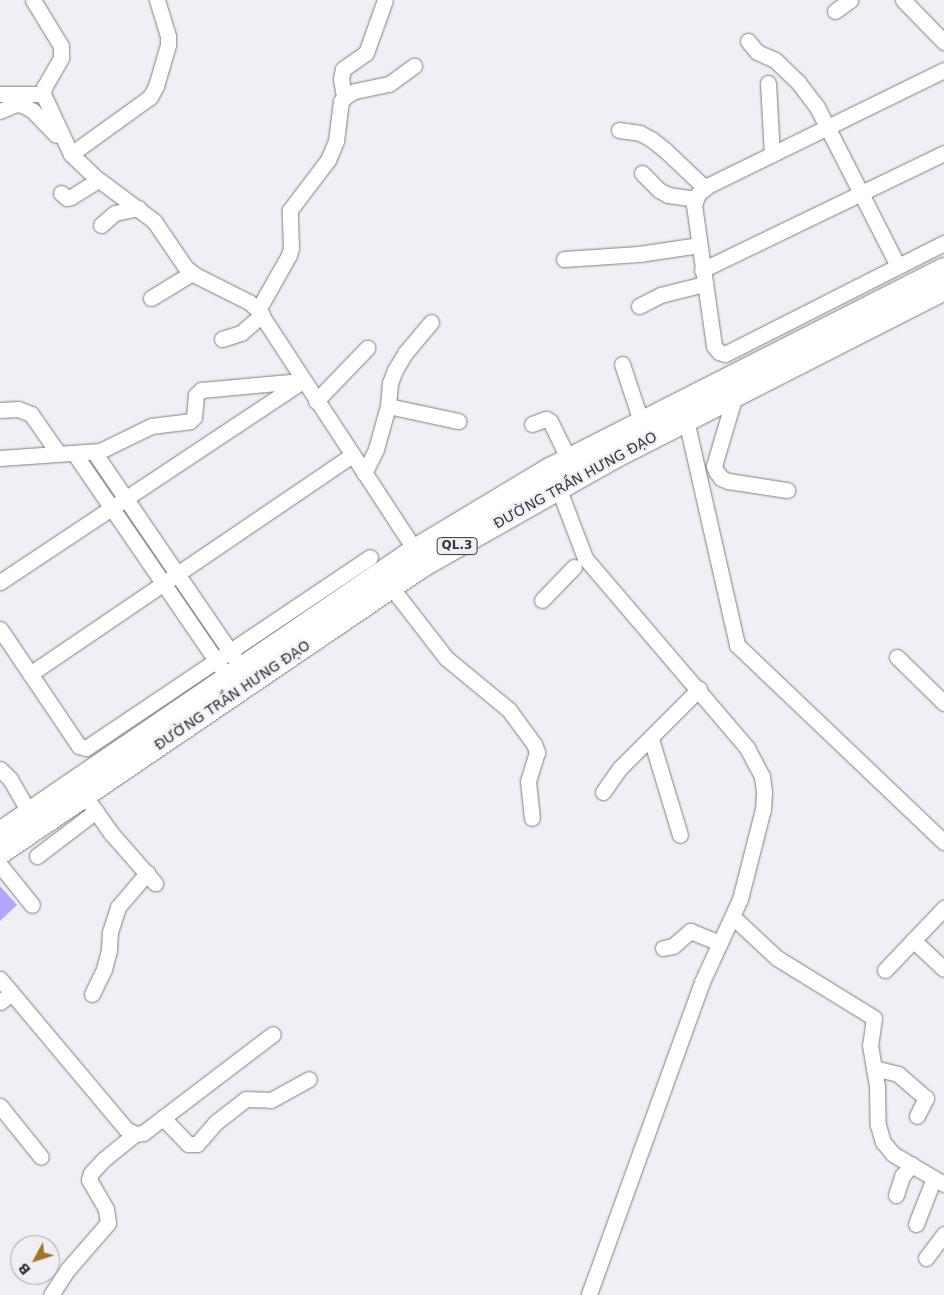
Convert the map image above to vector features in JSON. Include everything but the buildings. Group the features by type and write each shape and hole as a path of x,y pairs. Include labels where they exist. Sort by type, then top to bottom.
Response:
{"highway":[{"name":"ĐƯỜNG TRẦN HƯNG ĐẠO","path":"0,853 34,820 229,664 414,550 559,472 642,424 944,269"},
{"name":"ĐƯỜNG TRẦN HƯNG ĐẠO","path":"0,833 34,820 90,804 391,587 559,472 686,420 944,289"}],"street":[{"path":"33,0 63,52 43,94"},
{"path":"69,150 150,97 156,86 168,45 168,36 157,0"},
{"path":"222,339 241,333 260,312 289,255 291,248 290,210 328,160 336,141 339,108 344,97 341,79 344,69 366,53 385,0"},
{"path":"835,11 850,0"},
{"path":"903,0 944,42"},
{"path":"748,41 757,52 775,60 798,82 817,107 898,266"},
{"path":"344,97 355,91 389,84 414,66"},
{"path":"642,173 659,190 668,195 701,194 772,154 944,70"},
{"path":"768,83 772,154"},
{"path":"0,94 43,94"},
{"path":"43,94 69,150"},
{"path":"0,110 16,104 27,107 98,180 154,221 179,259 192,273 249,302 260,312 414,550"},
{"path":"619,130 640,133 651,139 665,150 701,194"},
{"path":"639,306 703,277 861,194 944,153"},
{"path":"61,193 67,198 71,197 98,180"},
{"path":"701,194 694,205 703,277 714,346 718,352 726,354 944,243"},
{"path":"101,225 115,214 138,208"},
{"path":"564,259 639,254 699,246"},
{"path":"151,298 192,273"},
{"path":"364,473 376,449 388,406 388,390 395,370 406,352 431,322"},
{"path":"316,401 366,348"},
{"path":"622,364 642,424"},
{"path":"0,458 94,452 115,445 152,426 190,421 194,417 196,395 201,390 303,380"},
{"path":"0,582 303,380"},
{"path":"736,394 714,466 716,471 721,478 728,481 787,490"},
{"path":"388,406 458,421"},
{"path":"0,410 18,409 31,414 58,453"},
{"path":"532,424 546,419 550,420 559,472 579,562 699,689 752,755 762,776 764,792 763,809 744,890 702,982 589,1295"},
{"path":"686,420 737,645 944,842"},
{"path":"94,452 177,574 229,664"},
{"path":"74,453 163,584 229,664"},
{"path":"30,674 352,455"},
{"path":"0,629 79,746 86,748 229,664 370,557"},
{"path":"542,600 579,562"},
{"path":"391,587 446,658 509,710 534,744 537,752 528,781 532,818"},
{"path":"897,657 944,703"},
{"path":"603,792 620,768 699,689"},
{"path":"651,739 680,835"},
{"path":"0,769 10,779 34,820"},
{"path":"38,856 90,804 111,833 151,878 118,907 110,932 109,950 104,969 92,994"},
{"path":"0,865 32,905"},
{"path":"885,970 944,908"},
{"path":"733,917 777,958 874,1018 870,1046 877,1086 878,1124 883,1142 893,1154 939,1181 916,1224"},
{"path":"663,948 673,946 690,931 720,943"},
{"path":"913,940 944,969"},
{"path":"0,979 6,998 126,1129 135,1134"},
{"path":"51,1295 68,1269 108,1223 106,1209 89,1180 91,1172 135,1134 143,1133 273,1034"},
{"path":"874,1068 898,1074 926,1098 925,1104 917,1116"},
{"path":"163,1118 188,1144 197,1144 215,1123 246,1099 271,1100 309,1079"},
{"path":"0,1106 41,1157"},
{"path":"896,1195 902,1176 912,1165"},
{"path":"926,1258 944,1234"}]}
